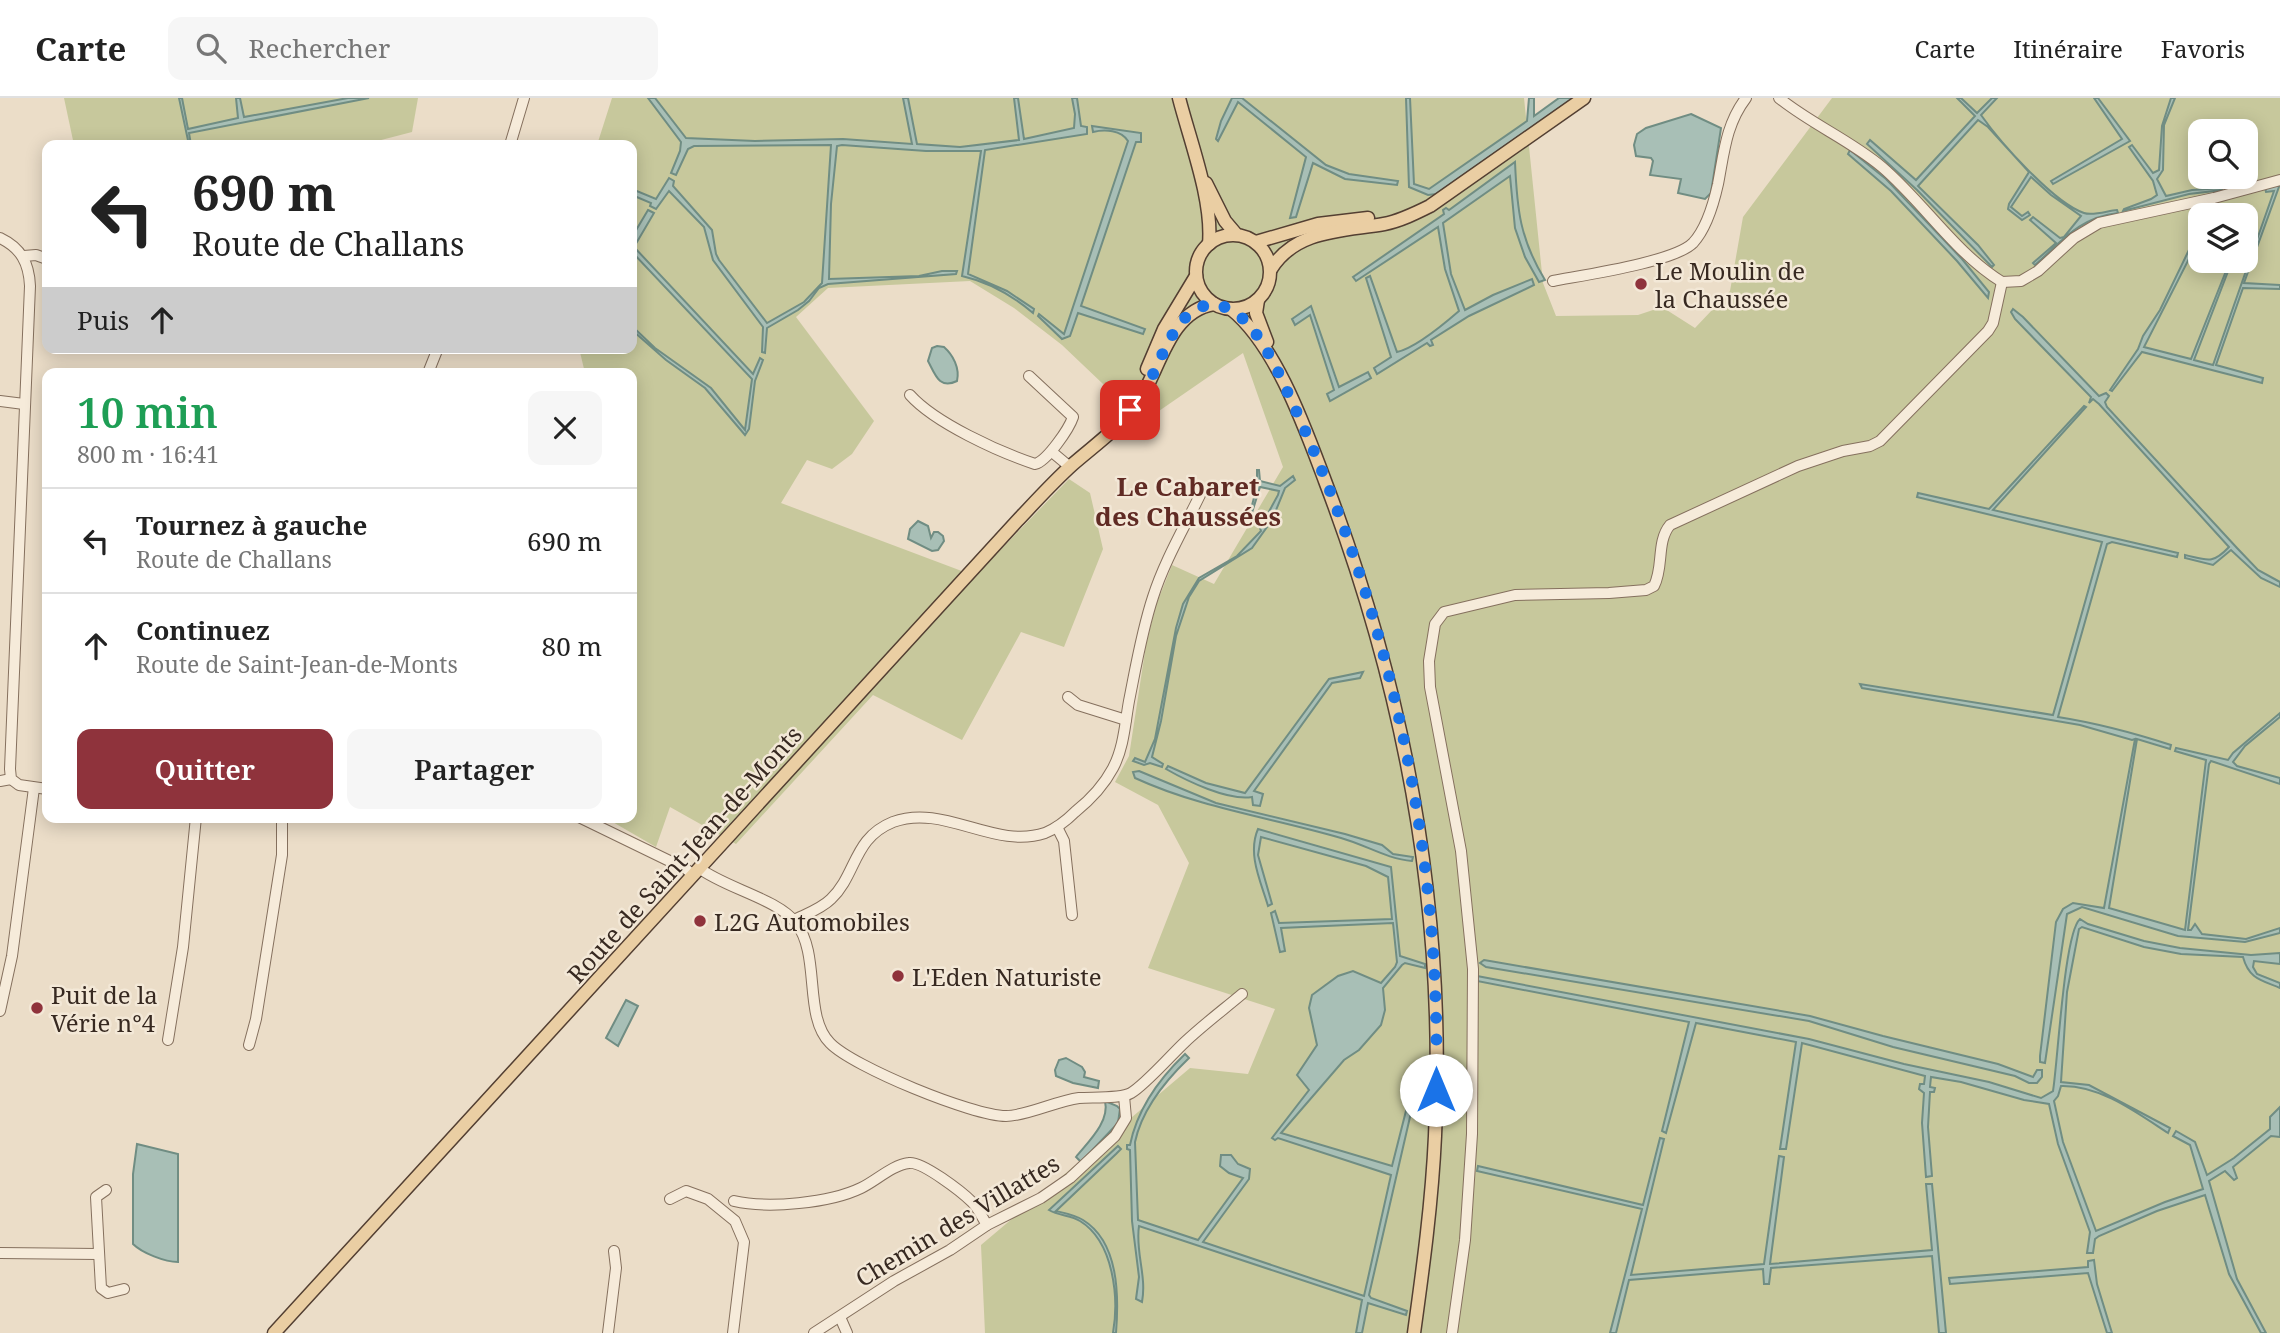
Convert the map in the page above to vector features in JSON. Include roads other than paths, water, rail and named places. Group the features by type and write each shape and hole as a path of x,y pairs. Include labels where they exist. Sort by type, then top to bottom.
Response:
{"main road":[{"path":"1179,98 1199,170 1210,229 1209,244"},
{"path":"1271,269 1285,252 1320,234 1394,221 1414,214 1445,196 1584,98"},
{"path":"1199,170 1225,221 1236,234 1256,242 1269,258 1271,269 1268,286 1258,300 1250,306 1231,309"},
{"path":"1256,242 1338,220 1406,211 1445,196"},
{"path":"1149,374 1164,329 1196,276 1198,258 1217,238 1236,234"},
{"path":"1196,276 1202,293 1214,304 1231,309 1247,323 1260,339 1275,366"},
{"path":"1258,300 1258,321 1342,526 1375,628 1393,694 1418,821 1432,937 1437,1068 1430,1200 1414,1333"},
{"path":"1149,374 1181,324 1198,308 1214,304"},
{"name":"Route de Saint-Jean-de-Monts","path":"274,1333 1011,528 1070,467 1115,429 1130,410 1132,401 1149,374"}],"street":[{"path":"511,140 524,98"},
{"path":"1553,281 1673,256 1692,244 1698,237 1714,201 1729,126 1746,98"},
{"path":"1779,98 1849,142 1883,168 1972,259 2002,282 2021,281 2038,271 2074,238 2099,223 2214,198 2280,180"},
{"path":"0,238 11,243 24,256 30,286 11,779"},
{"path":"24,256 42,257"},
{"path":"1452,1333 1465,1240 1472,1134 1472,969 1461,851 1430,687 1429,661 1434,624 1444,612 1516,595 1609,593 1650,589 1658,577 1663,538 1670,525 1798,466 1843,451 1870,446 1880,440 1988,331 1993,323 2002,282"},
{"path":"910,395 926,411 942,421 1029,462 1040,463 1052,452 1073,417 1029,376"},
{"path":"0,401 24,404"},
{"path":"1052,452 1070,467"},
{"path":"794,920 831,899 863,845 883,827 895,822 922,817 1010,837 1032,836 1057,827 1087,803 1104,783 1121,749 1153,594 1200,495"},
{"path":"1068,697 1078,705 1126,720"},
{"path":"0,780 11,779 19,785 42,789"},
{"path":"0,1011 12,956 34,788"},
{"path":"168,1040 192,877 196,823"},
{"path":"249,1045 256,1019 282,855 282,823"},
{"path":"591,823 686,869 714,878 777,907 794,920 803,933 819,1023 831,1045 856,1061 951,1101 987,1112 1007,1116 1070,1100 1132,1093 1187,1040 1242,994"},
{"path":"1057,827 1064,841 1072,915"},
{"name":"Chemin des Villattes","path":"814,1333 894,1281 950,1250 987,1224 1048,1194 1070,1178 1115,1136 1126,1118 1124,1096"},
{"path":"734,1201 750,1205 801,1204 859,1189 911,1162 924,1167 973,1203 987,1224"},
{"path":"106,1190 96,1196 101,1288 108,1293 124,1289"},
{"path":"670,1199 685,1191 700,1195 735,1221 744,1242 733,1333"},
{"path":"608,1333 617,1268 614,1251"},
{"path":"0,1253 98,1254"},
{"path":"840,1317 847,1333"}],"place":[{"name":"Le Moulin de la Chaussée","path":"1641,284"},
{"name":"L2G Automobiles","path":"700,921"},
{"name":"L'Eden Naturiste","path":"898,976"},
{"name":"Puit de la Vérie n°4","path":"37,1008"}],"district":[{"name":"Le Cabaret des Chaussées","path":"1188,501"}]}
